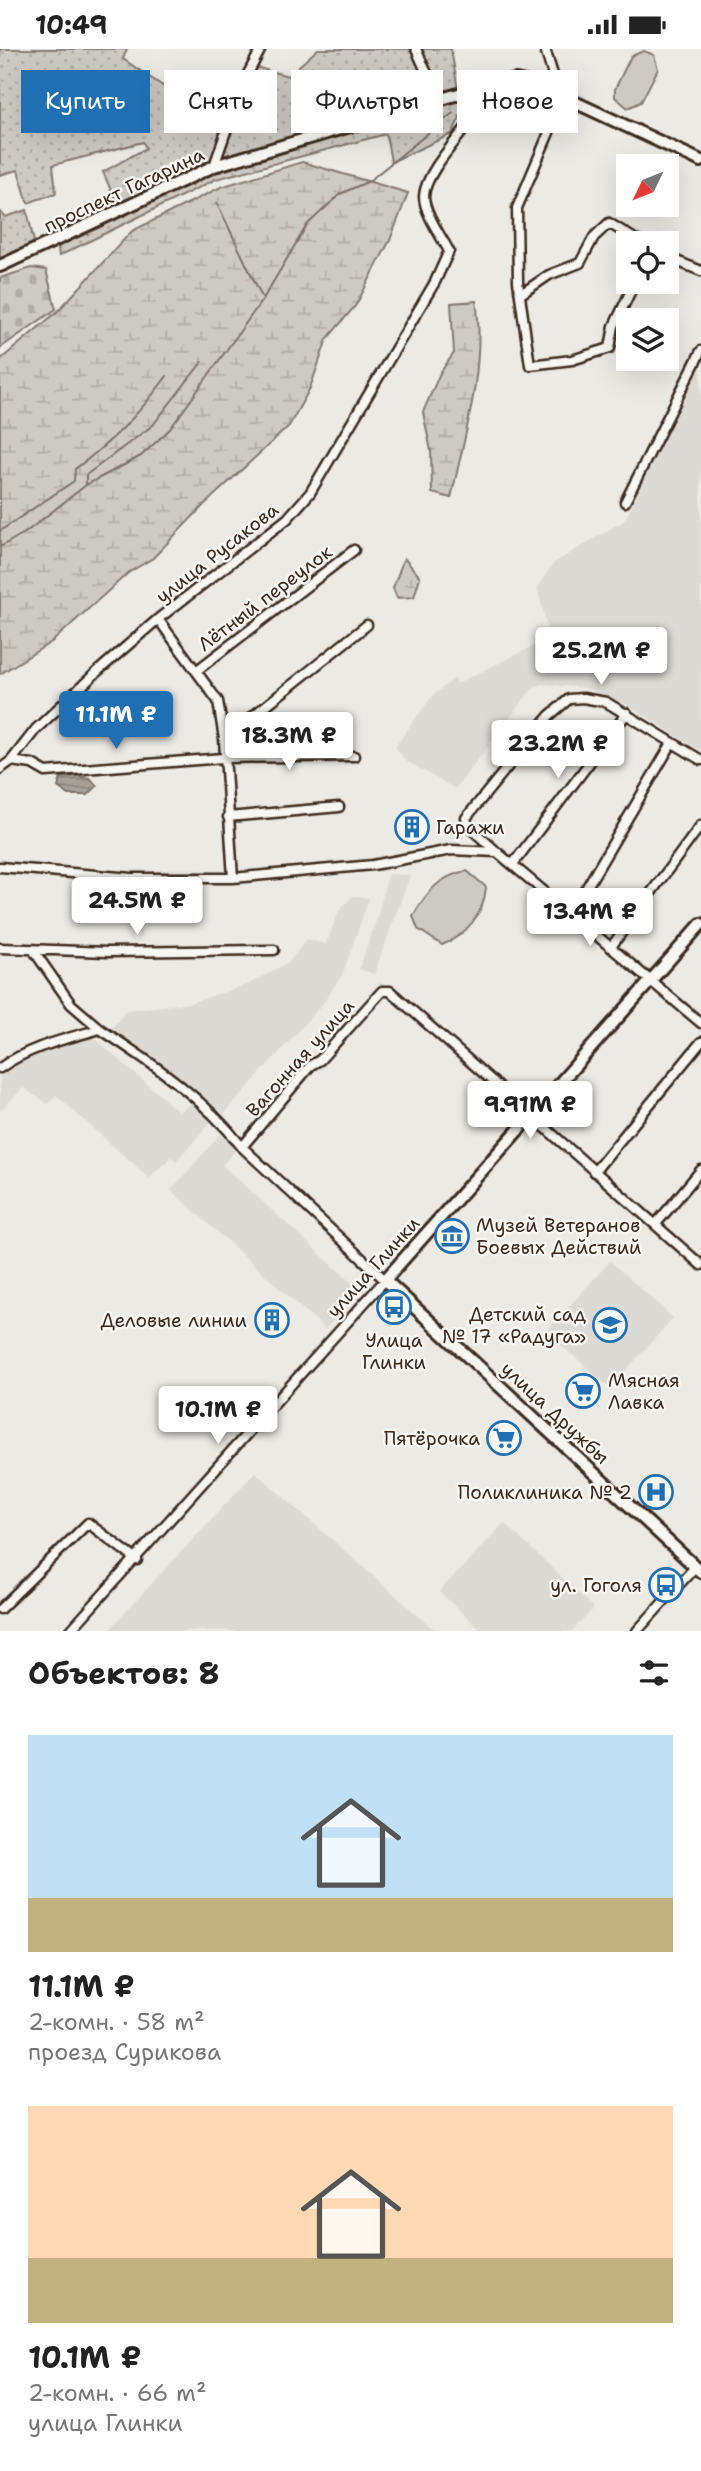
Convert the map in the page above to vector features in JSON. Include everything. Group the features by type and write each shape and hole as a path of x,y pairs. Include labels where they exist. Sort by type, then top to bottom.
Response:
{"street":[{"path":"214,166 242,85 261,49"},
{"path":"416,49 425,70"},
{"path":"545,49 551,70"},
{"name":"проспект Гагарина","path":"578,101 701,160"},
{"name":"проспект Гагарина","path":"0,266 214,166 326,133"},
{"name":"улица Русакова","path":"0,769 11,761 36,729 158,619 287,519 310,493 435,282 449,251 426,206 424,194 439,162 461,133"},
{"path":"549,133 517,208 518,282 530,365 572,360 610,348 614,326 629,294"},
{"path":"521,294 549,275 580,263 594,237 609,223 621,231"},
{"path":"679,262 701,271"},
{"path":"625,502 701,352"},
{"name":"Лётный переулок","path":"196,671 354,550"},
{"path":"158,619 218,701 224,739 223,758 233,878"},
{"path":"224,739 367,625"},
{"path":"701,760 606,702 583,698 569,699 549,716 466,818 468,826 497,852 701,1023"},
{"path":"513,864 626,713"},
{"path":"572,913 672,743"},
{"path":"11,761 32,764 46,772 223,758 355,756"},
{"path":"228,817 339,807"},
{"path":"611,947 701,825"},
{"path":"0,867 132,878 233,878 373,865 451,850 497,852"},
{"name":"улица Глинки","path":"70,1631 137,1560 701,924"},
{"path":"0,948 34,951 274,950"},
{"path":"34,951 71,1004 100,1029 193,1096 223,1123 242,1147 385,1280"},
{"name":"Вагонная улица","path":"242,1147 311,1065 320,1060 382,991 390,991 530,1117"},
{"path":"0,1068 13,1059 56,1041 100,1029"},
{"path":"594,1173 701,1042"},
{"path":"530,1117 701,1265"},
{"path":"656,1224 701,1170"},
{"name":"улица Дружбы","path":"385,1280 699,1566"},
{"path":"0,1609 88,1523 137,1560"},
{"path":"637,1631 699,1566"}],"shaded area":[{"path":"701,367 701,751 626,704 585,688 542,684 532,689 455,789 406,761 395,747 433,695 454,679 458,683 550,638 537,587 554,563 625,520 670,424"},
{"path":"61,778 90,778 97,786 88,795 69,795 58,787"},
{"path":"388,874 410,875 374,974 359,969 377,918"},
{"path":"352,896 369,898 343,973 325,1001 224,1114 112,1028 126,1010 190,1003 249,984 289,962 307,939 326,944 339,911"},
{"path":"91,1035 179,1112 192,1103 212,1121 176,1161 171,1157 149,1178 56,1095 48,1104 23,1088 0,1111 0,1072 11,1065"},
{"path":"221,1134 237,1149 222,1165 360,1290 325,1329 171,1190"},
{"name":"Детский сад № 17 «Радуга»","path":"610,1261 673,1318 610,1388 546,1332"},
{"path":"255,1472 436,1631 108,1631"},
{"path":"504,1523 594,1608 572,1631 482,1631 439,1592"}],"green space":[{"path":"0,49 127,49 123,59 139,70 21,70 21,133 150,133 150,77 164,87 164,133 224,133 230,137 231,133 277,133 277,73 288,76 291,73 291,133 443,133 443,70 295,70 318,49 451,49 457,84 457,124 452,134 391,162 386,134 216,179 59,256 55,229 116,202 103,172 146,148 143,142 53,165 56,193 28,203 18,170 0,175"},
{"path":"644,51 654,55 658,69 641,102 628,108 615,97 615,89 631,56"},
{"path":"302,162 408,193 390,240 356,305 327,339 310,388 289,426 204,505 153,558 128,573 53,641 0,674 0,360 58,311 132,231 221,187"},
{"path":"27,210 35,247 0,264 0,211 5,217"},
{"path":"31,268 46,270 56,309 0,348 0,278"},
{"path":"476,301 476,375 468,425 451,498 432,493 431,451 423,412 440,373 454,353 451,303"},
{"path":"404,558 420,577 414,597 397,598 393,588"},
{"path":"467,871 486,887 482,906 466,929 442,945 418,929 413,916 423,900 441,881"}],"waterway":[{"path":"0,547 26,532 86,485 141,456 170,429 263,299 307,225 340,194 369,181 453,113"},
{"path":"217,203 262,297"},
{"path":"86,485 86,475 153,425 202,362"},
{"path":"0,531 74,481 75,469 125,426 167,376"}],"place":[{"name":"Гаражи","path":"412,827"},
{"name":"Музей Ветеранов Боевых Действий","path":"452,1236"},
{"name":"Улица Глинки","path":"394,1307"},
{"name":"Деловые линии","path":"272,1320"},
{"name":"Детский сад № 17 «Радуга»","path":"610,1325"},
{"name":"Мясная Лавка","path":"583,1391"},
{"name":"Пятёрочка","path":"504,1438"},
{"name":"Поликлиника № 2","path":"656,1492"},
{"name":"ул. Гоголя","path":"666,1585"}]}
